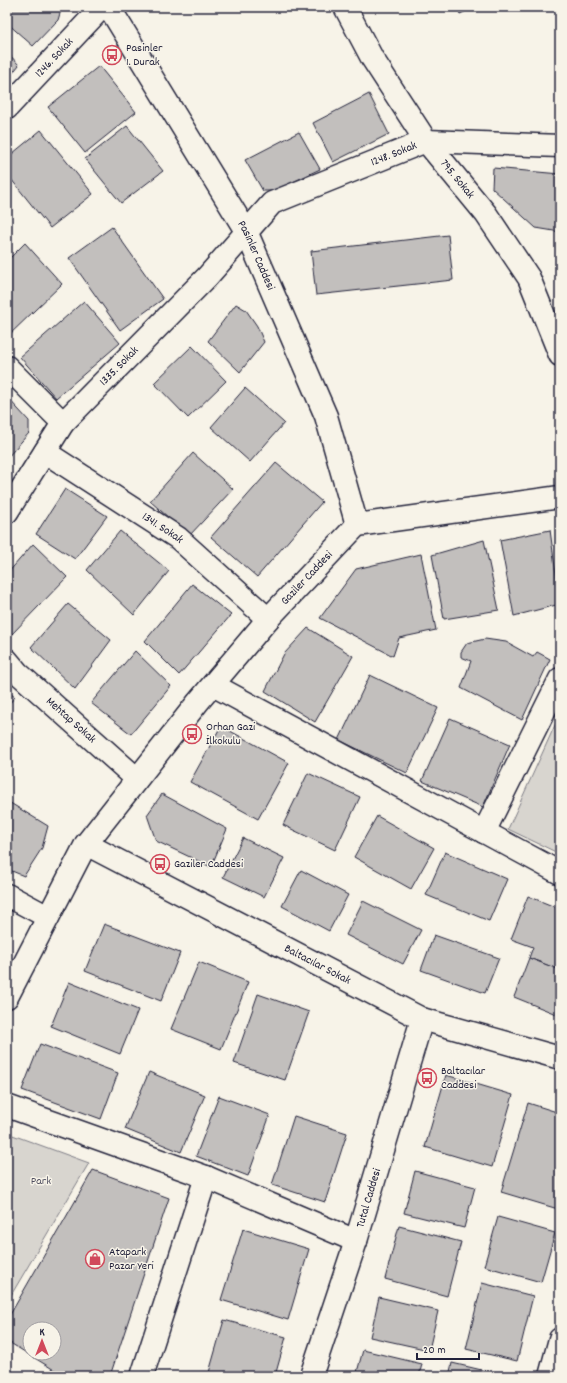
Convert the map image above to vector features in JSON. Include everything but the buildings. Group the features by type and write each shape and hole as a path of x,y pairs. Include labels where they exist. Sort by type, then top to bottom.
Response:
{"street":[{"name":"1246. Sokak","path":"7,108 102,7"},
{"name":"Pasinler Caddesi","path":"109,7 246,231 326,416 357,525"},
{"name":"795. Sokak","path":"345,7 372,58 426,141 486,214 529,278 560,355"},
{"name":"1248. Sokak","path":"246,231 272,204 426,141 560,146"},
{"name":"1335. Sokak","path":"7,512 63,423 207,277 246,231"},
{"path":"7,367 63,423"},
{"name":"1341. Sokak","path":"45,452 178,538 268,619"},
{"path":"357,525 560,497"},
{"name":"Gaziler Caddesi","path":"7,997 86,844 198,702 268,619 357,525"},
{"name":"Mehtap Sokak","path":"7,660 18,673 138,778"},
{"path":"484,832 560,679"},
{"path":"213,685 560,873"},
{"name":"Baltacılar Sokak","path":"86,844 422,1019 560,1058"},
{"path":"7,895 48,917"},
{"name":"Tutal Caddesi","path":"311,1376 356,1241 422,1019"},
{"path":"7,1106 206,1176 356,1241"},
{"path":"142,1376 206,1176"},
{"path":"550,1376 560,1339"}],"green space":[{"path":"560,714 560,854 508,829"},
{"name":"Park","path":"7,1133 89,1163 7,1302"}],"place":[{"name":"Pasinler 1. Durak","path":"112,55"},
{"name":"Orhan Gazi İlkokulu","path":"192,734"},
{"name":"Gaziler Caddesi","path":"160,864"},
{"name":"Baltacılar Caddesi","path":"427,1078"},
{"name":"Atapark Pazar Yeri","path":"95,1259"}]}
